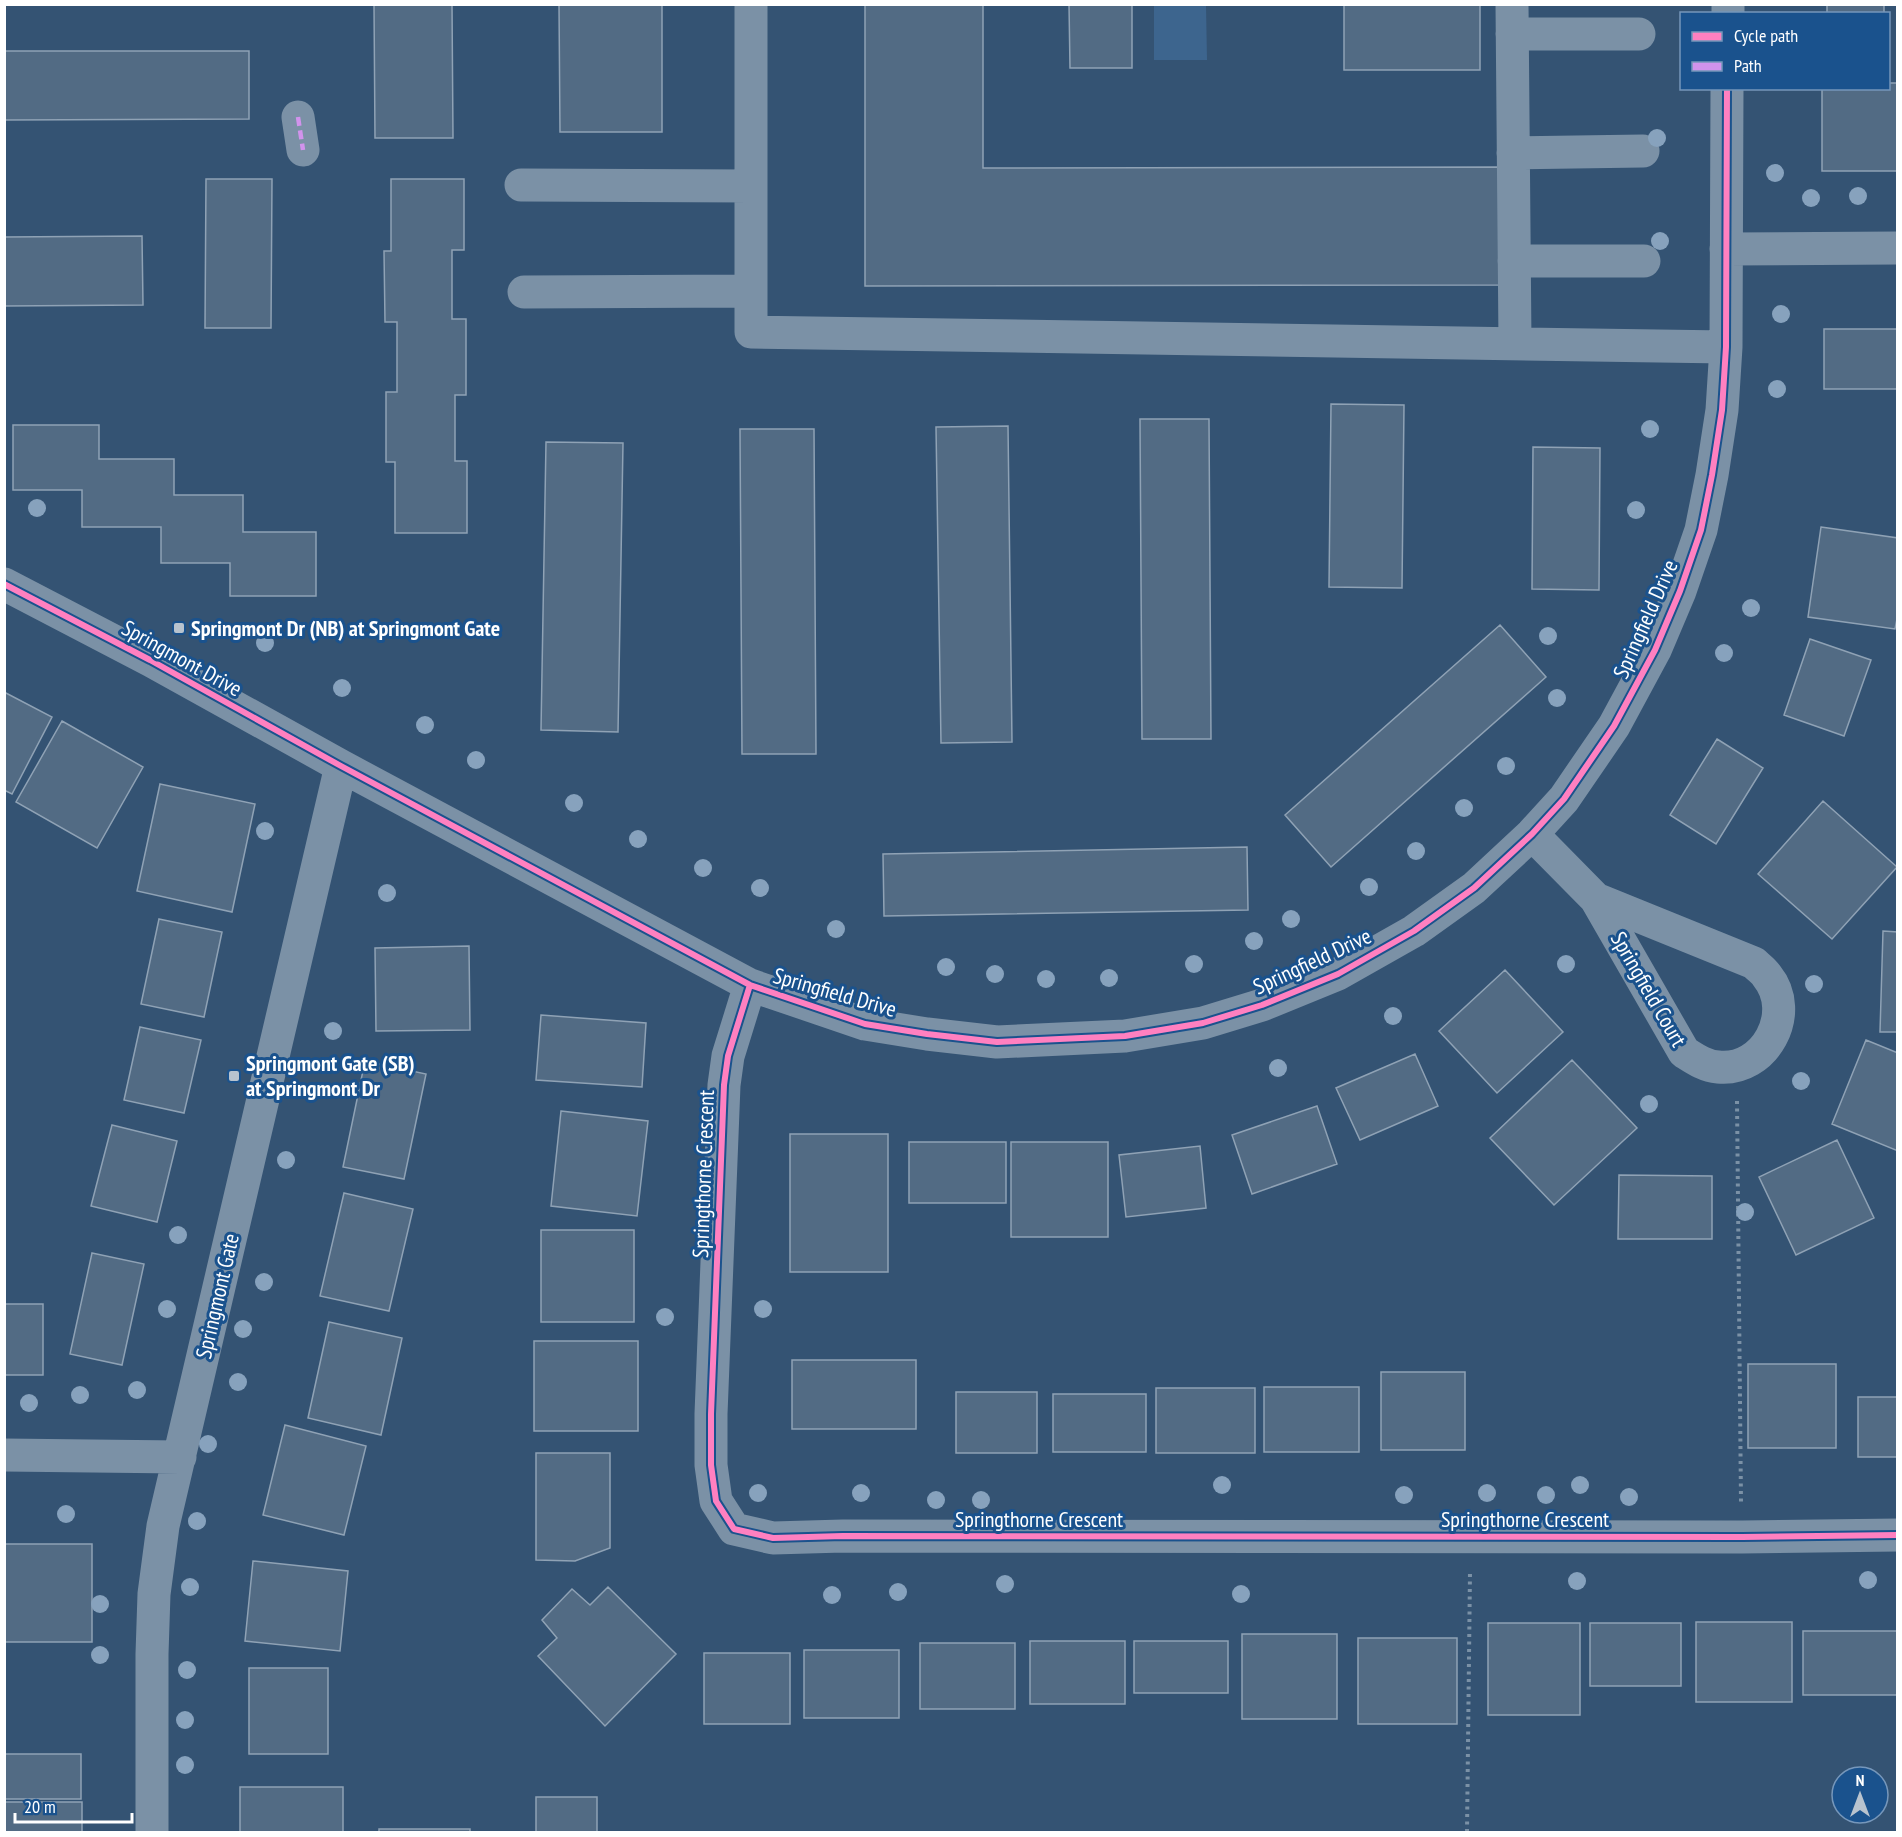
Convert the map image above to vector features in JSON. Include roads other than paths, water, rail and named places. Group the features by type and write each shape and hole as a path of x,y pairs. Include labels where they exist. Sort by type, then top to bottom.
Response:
{"street":[{"path":"751,4 752,332 1726,347"},
{"path":"1515,343 1512,19 1639,34"},
{"name":"Springfield Drive","path":"341,766 750,986 865,1024 997,1042 1125,1036 1203,1023 1262,1005 1338,974 1414,931 1474,888 1532,834 1564,799 1614,726 1655,650 1680,591 1701,530 1722,410 1726,347 1727,90"},
{"path":"298,117 303,150"},
{"path":"1513,153 1643,151"},
{"path":"521,185 751,186"},
{"path":"1726,249 1898,248"},
{"path":"1514,261 1644,261"},
{"path":"524,292 751,291"},
{"name":"Springmont Drive","path":"4,584 150,660 341,766"},
{"name":"Springmont Gate","path":"152,1833 154,1594 163,1526 341,766"},
{"name":"Springfield Court","path":"1532,834 1596,899 1684,1052 1709,1065 1737,1066 1754,1058 1767,1046 1776,1029 1779,1011 1776,993 1768,976 1754,963 1596,899"},
{"name":"Springthorne Crescent","path":"750,986 728,1056 724,1085 711,1414 711,1465 716,1501 734,1529 773,1538 843,1536 1742,1537 1898,1535"},
{"path":"4,1455 180,1457"}],"water":[{"path":"1154,5 1206,5 1207,60 1154,60"}],"place":[{"name":"Springmont Dr (NB) at Springmont Gate","path":"179,628"},
{"name":"Springmont Gate (SB) at Springmont Dr","path":"234,1076"}]}
